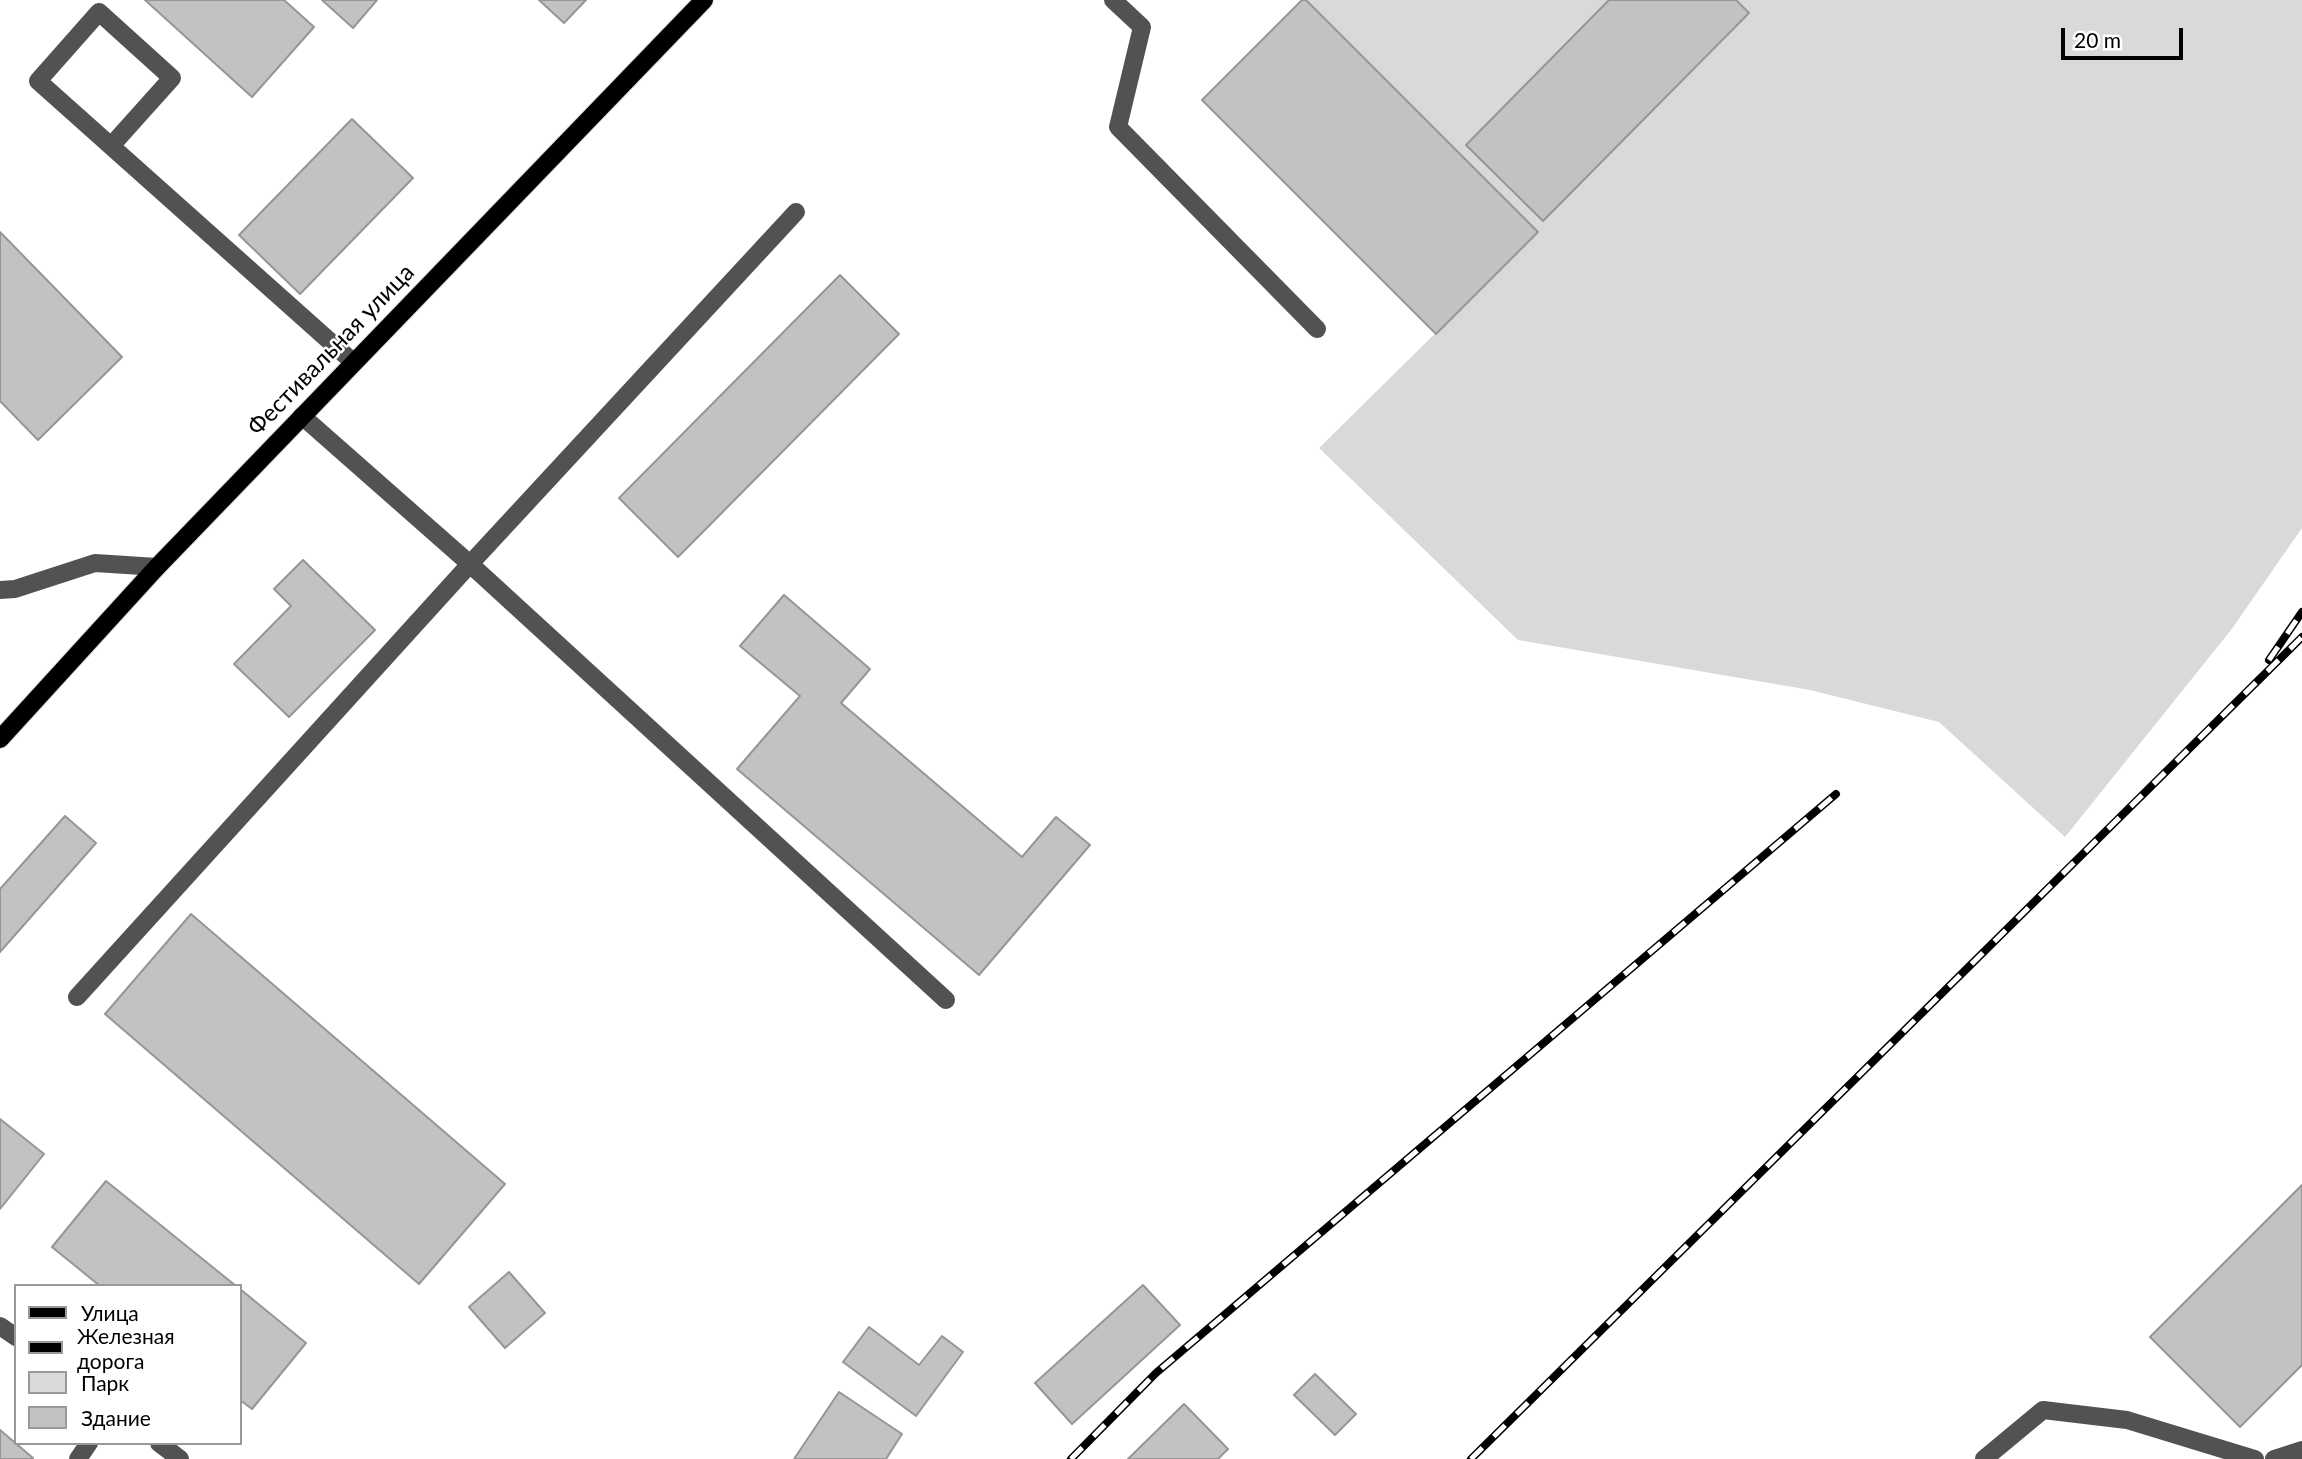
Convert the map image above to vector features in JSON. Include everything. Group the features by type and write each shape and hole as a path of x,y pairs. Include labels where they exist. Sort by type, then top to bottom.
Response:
{"main road":[{"name":"Фестивальная улица","path":"0,739 156,566 704,0"}],"street":[{"path":"1113,0 1142,27 1118,127 1317,329"},
{"path":"111,146 172,78 99,12 38,81 353,362"},
{"path":"77,997 796,212"},
{"path":"302,416 470,565 946,1000"},
{"path":"0,590 15,589 96,563 156,566"},
{"path":"1984,1459 2043,1410 2127,1420 2255,1459"},
{"path":"162,1445 180,1459"},
{"path":"2274,1459 2302,1450"}],"green space":[{"path":"1306,0 2302,0 2302,528 2231,630 2065,837 1939,722 1810,690 1518,640 1319,448 1538,232"}],"building":[{"path":"145,0 284,0 314,27 252,97"},
{"path":"322,0 377,0 353,28"},
{"path":"539,0 586,0 564,23"},
{"path":"1302,0 1306,0 1538,232 1436,334 1202,100"},
{"path":"1609,0 1736,0 1749,13 1543,221 1466,145"},
{"path":"352,119 413,178 300,294 239,235"},
{"path":"0,232 122,357 38,440 0,401"},
{"path":"840,275 899,334 678,557 619,498"},
{"path":"303,560 375,630 289,717 234,664 291,606 274,589"},
{"path":"784,595 870,669 841,703 1022,857 1056,817 1090,845 979,975 737,769 800,696 740,646"},
{"path":"65,816 96,843 0,952 0,889"},
{"path":"191,914 505,1184 419,1284 105,1014"},
{"path":"0,1119 44,1154 0,1209"},
{"path":"106,1181 234,1284 98,1284 52,1247"},
{"path":"2302,1185 2302,1365 2240,1427 2150,1337"},
{"path":"509,1272 545,1313 505,1348 469,1307"},
{"path":"1143,1285 1180,1325 1072,1424 1035,1383"},
{"path":"242,1291 306,1343 252,1409 242,1402"},
{"path":"869,1327 919,1365 942,1336 963,1352 916,1416 843,1362"},
{"path":"1315,1374 1356,1414 1335,1435 1294,1395"},
{"path":"839,1392 902,1434 886,1459 794,1459"},
{"path":"1184,1404 1228,1449 1218,1459 1128,1459"},
{"path":"0,1430 14,1442 14,1445 33,1458 32,1459 0,1459"}],"railway":[{"path":"2269,660 2302,612"},
{"path":"1471,1459 2302,637"},
{"path":"1071,1459 1156,1373 1836,794"}]}
